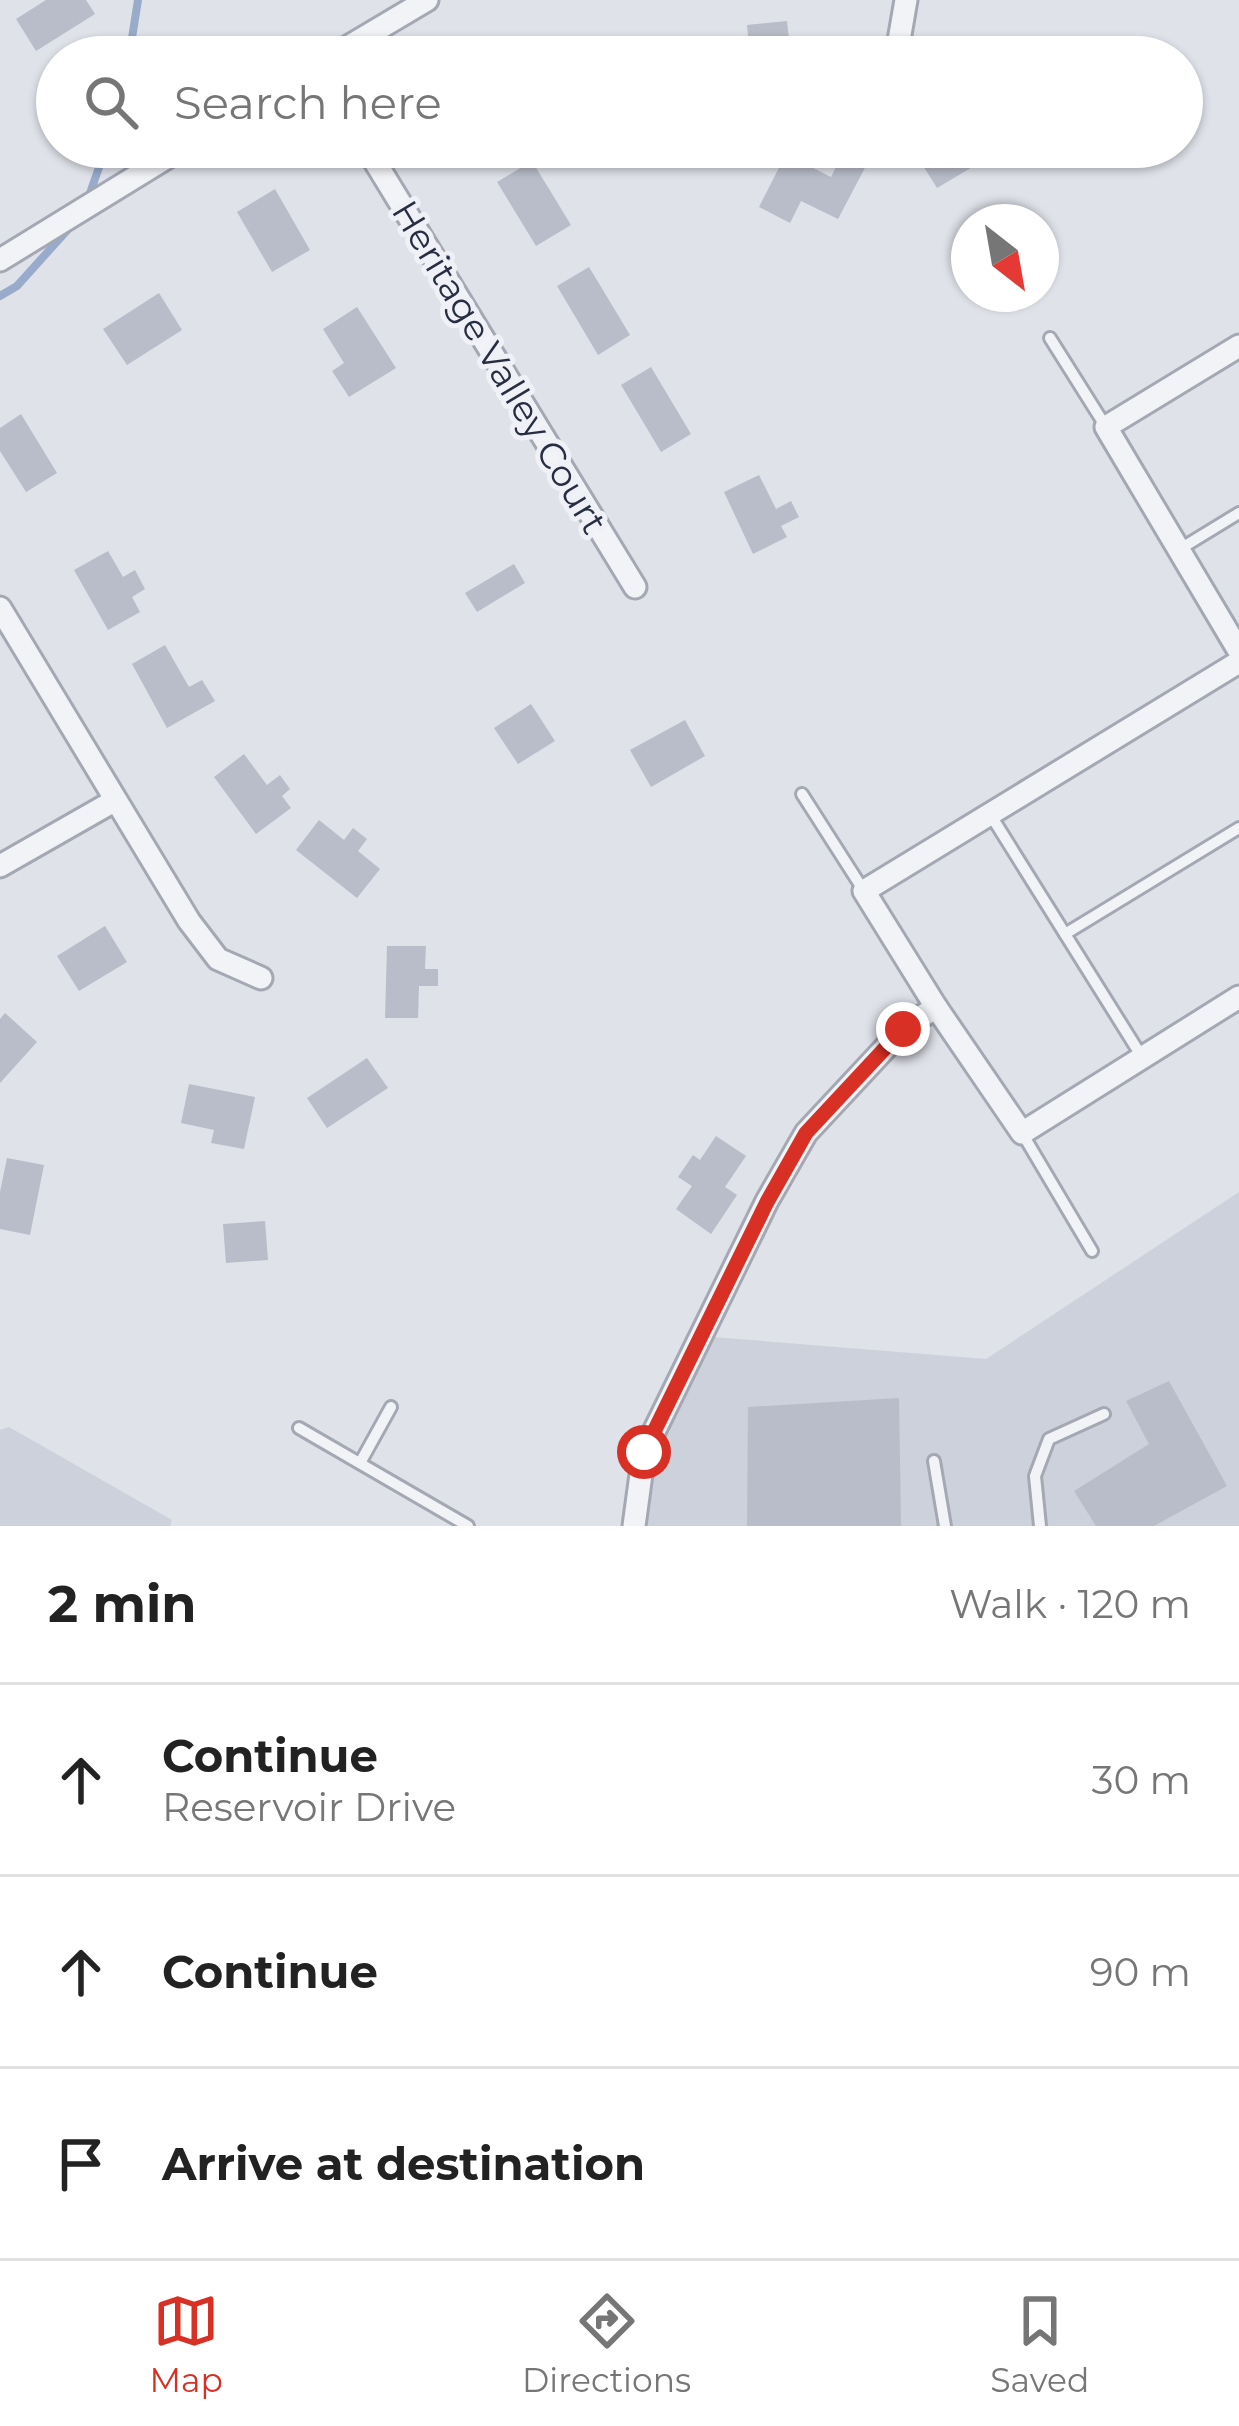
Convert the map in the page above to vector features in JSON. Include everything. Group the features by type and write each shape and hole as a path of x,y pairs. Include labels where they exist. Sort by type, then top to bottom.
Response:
{"street":[{"path":"366,36 427,0"},
{"path":"900,36 906,0"},
{"path":"0,260 150,168"},
{"name":"Heritage Valley Court","path":"378,168 635,587"},
{"path":"1239,346 1106,427 1239,651"},
{"path":"0,608 189,921 218,959 261,978"},
{"path":"1239,662 865,891 1022,1133 1239,997"},
{"path":"0,866 114,801"},
{"path":"634,1526 644,1452 806,1133 903,1029 936,1007"}],"lane":[{"path":"1050,338 1106,427"},
{"path":"1180,549 1239,512"},
{"path":"802,794 865,891"},
{"path":"990,814 1142,1058"},
{"path":"1065,934 1239,828"},
{"path":"1022,1133 1092,1251"},
{"path":"360,1463 391,1408"},
{"path":"1040,1526 1035,1476 1048,1439 1103,1414"},
{"path":"299,1428 468,1526"},
{"path":"934,1461 945,1526"}],"shaded area":[{"path":"1239,1192 1239,1526 634,1526 644,1452 701,1336 986,1359"},
{"path":"9,1427 172,1520 170,1526 0,1526 0,1430"}],"building":[{"path":"46,0 86,0 95,14 60,36 36,36 36,51 16,19"},
{"path":"787,21 789,36 748,36 747,25"},
{"path":"520,168 536,168 571,225 536,246 497,182"},
{"path":"779,168 813,168 831,177 835,168 865,168 838,219 801,201 790,223 759,207"},
{"path":"924,168 971,168 937,188"},
{"path":"275,189 310,250 272,272 237,212"},
{"path":"589,267 630,335 598,355 557,286"},
{"path":"159,293 182,330 127,365 103,329"},
{"path":"357,307 396,368 349,397 332,371 344,363 323,329"},
{"path":"651,367 691,434 661,452 621,385"},
{"path":"21,414 57,473 26,492 0,451 0,428"},
{"path":"759,475 776,509 791,501 799,517 781,526 787,537 753,554 724,492"},
{"path":"108,551 123,577 135,570 145,589 132,597 140,612 108,630 74,570"},
{"path":"514,564 525,583 477,612 465,593"},
{"path":"165,645 189,687 202,680 215,701 167,728 132,664"},
{"path":"531,704 555,741 518,764 494,728"},
{"path":"685,720 705,756 651,787 630,750"},
{"path":"244,754 267,785 280,775 290,789 282,796 291,808 256,834 214,777"},
{"path":"319,820 344,840 353,828 367,839 358,851 380,869 357,898 296,850"},
{"path":"105,926 127,962 79,991 57,956"},
{"path":"387,946 426,946 425,969 438,969 438,986 419,986 418,1018 385,1018"},
{"path":"5,1013 37,1042 0,1083 0,1019"},
{"path":"367,1058 388,1088 327,1128 307,1098"},
{"path":"189,1084 255,1097 244,1149 211,1143 214,1130 181,1123"},
{"path":"716,1136 746,1156 725,1187 737,1195 711,1234 676,1209 692,1186 678,1177 693,1155 700,1160"},
{"path":"7,1158 44,1165 30,1235 0,1229 0,1192"},
{"path":"265,1221 268,1260 226,1263 223,1224"},
{"path":"1169,1381 1227,1486 1154,1526 1096,1526 1074,1491 1149,1444 1126,1401"},
{"path":"899,1398 901,1526 747,1526 748,1407"}],"waterway":[{"path":"132,36 138,0"},
{"path":"88,199 99,168"},
{"path":"0,296 17,286 71,226"}],"route":[{"path":"644,1452 806,1133 903,1029"}]}
